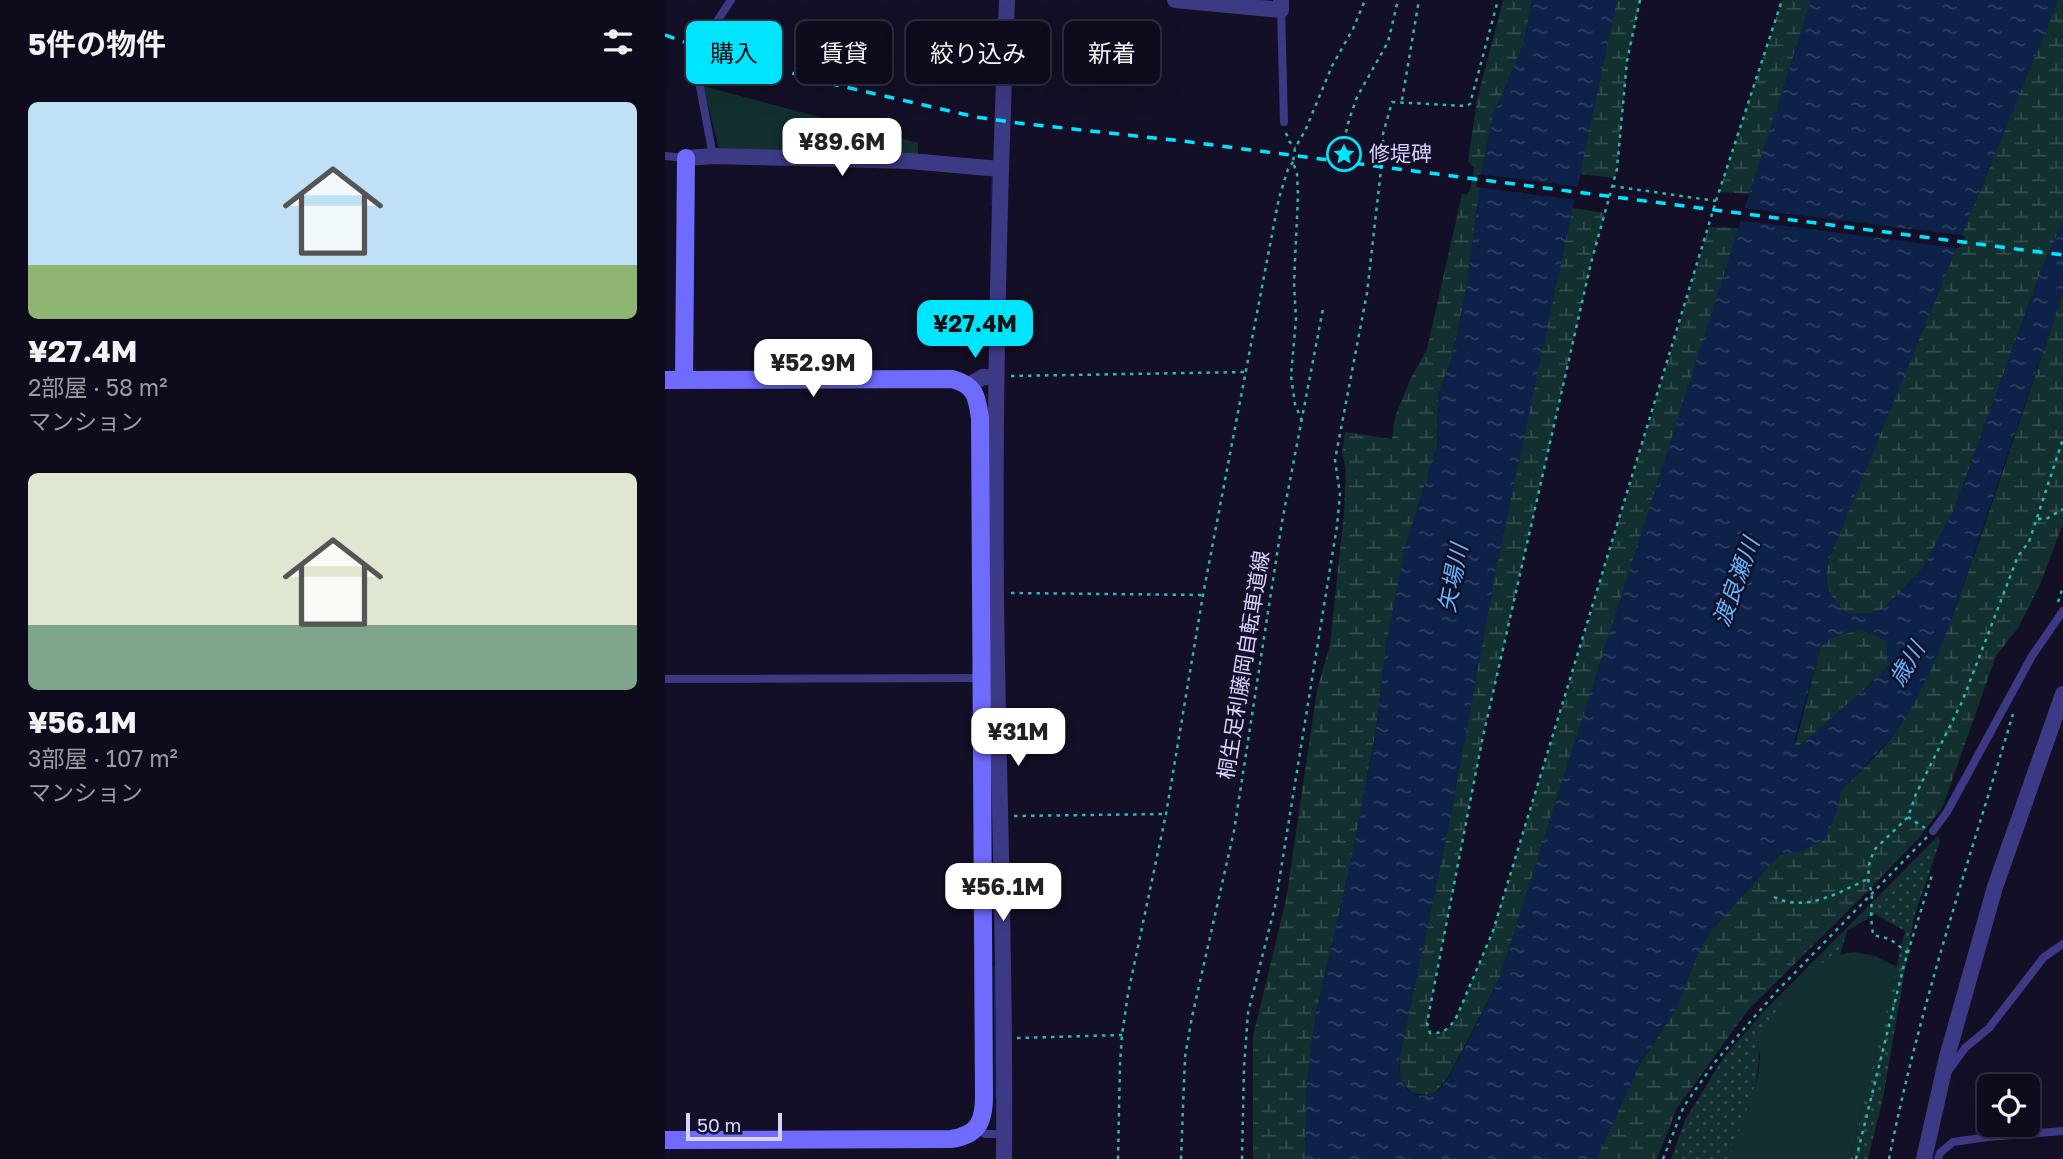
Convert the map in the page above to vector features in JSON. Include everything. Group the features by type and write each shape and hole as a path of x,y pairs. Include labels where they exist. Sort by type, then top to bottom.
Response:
{"street":[{"path":"1004,1159 996,593 996,377 1007,0"},
{"path":"1175,0 1281,5"},
{"path":"684,380 686,158 713,156 909,160 1000,169"},
{"path":"969,385 982,377 996,377"},
{"path":"665,380 951,379 969,385 975,395 980,418 984,1111 976,1128 965,1137 951,1139 665,1140"},
{"path":"1924,1159 1940,1084 1995,887 2063,694"}],"lane":[{"path":"713,156 695,60 702,44 731,0"},
{"path":"1281,5 1284,122"},
{"path":"665,156 686,158"},
{"path":"1933,831 1947,812 2032,656 2063,611"},
{"path":"665,679 982,678"},
{"path":"1940,1084 1954,1062 1989,1028 2044,957 2063,944"},
{"path":"976,1128 985,1134 1004,1134"},
{"path":"1938,1159 1940,1153 1953,1142 2063,1131"}],"path":[{"path":"1118,1159 1122,1035 1128,994 1166,814 1203,595 1279,198 1288,169 1293,162 1295,148 1365,0"},
{"path":"1342,149 1357,97 1388,42 1398,0"},
{"path":"1402,101 1419,0"},
{"path":"1242,1159 1248,1013 1275,906 1337,526 1340,494 1335,460 1367,293 1384,152 1383,134 1392,102 1466,106 1470,104 1498,0"},
{"path":"1640,0 1627,61 1617,169 1591,263 1482,741 1427,1023 1430,1033 1439,1034 1449,1028 1457,1016 1493,931 1716,201 1783,0"},
{"path":"1284,122 1289,141 1295,148"},
{"name":"桐生足利藤岡自転車道線","path":"1181,1159 1185,1057 1234,831 1282,522 1302,421 1295,404 1291,376 1296,319 1294,283 1298,218 1297,174 1293,162"},
{"path":"1612,186 1716,201"},
{"path":"1302,421 1323,309"},
{"path":"996,377 1246,372"},
{"path":"1908,953 1890,939 1873,935 1869,865 1874,850 1908,817 1916,794 1962,702 2018,556 2029,542 2063,439"},
{"path":"2037,519 2048,518 2063,509"},
{"path":"996,593 1203,595"},
{"path":"1889,1159 1899,1106 1919,1030 2015,707"},
{"path":"1000,815 1166,814"},
{"path":"1663,1159 1685,1105 1715,1062 1777,991 1933,831 1908,817"},
{"path":"1856,1159 1908,953 1933,875"},
{"path":"1774,897 1788,902 1823,900 1868,879"},
{"path":"1003,1038 1122,1035"}],"green space":[{"path":"1503,0 1532,0 1524,43 1493,116 1483,164 1466,291 1452,357 1438,396 1437,446 1405,548 1386,647 1376,730 1351,862 1316,1013 1307,1083 1305,1159 1253,1159 1253,1036 1286,900 1317,690 1330,644 1344,512 1346,470 1342,452 1345,432 1392,439 1395,417 1411,378 1427,349 1462,194 1467,194 1470,190 1474,168 1468,161 1477,100"},
{"path":"1617,0 1640,0 1627,61 1617,169 1615,178 1579,174"},
{"path":"1782,0 1811,0 1751,194 1719,192"},
{"path":"2058,0 2063,0 2063,221 2040,273 1954,510 1923,568 1882,610 1872,613 1846,613 1828,589 1826,575 1829,559"},
{"path":"703,86 918,143 918,156 719,148"},
{"path":"1572,208 1605,213 1591,263 1482,741 1427,1022 1430,1033 1443,1031 1457,1016 1493,931 1709,227 1739,228 1500,977 1449,1075 1437,1091 1430,1095 1412,1093 1401,1081 1399,1059 1448,829 1496,569"},
{"path":"2063,292 2063,524 2039,587 2018,628 1996,656 1943,806 1919,838 1748,1010 1677,1108 1657,1159 1596,1159 1640,1064 1676,1009 1698,953 1710,932 1778,856 1804,850 1839,802 1840,791 1889,741 1921,689 1943,642 1961,593"},
{"path":"1861,629 1887,641 1888,666 1800,746 1795,745 1821,646 1831,638"},
{"path":"1938,836 1940,841 1914,917 1883,1098 1868,1159 1850,1159 1905,931 1875,914 1847,931 1840,955 1831,956 1758,1040 1755,1086 1729,1159 1671,1159 1685,1120 1723,1058 1765,1010"},
{"path":"1854,952 1875,956 1897,967 1850,1159 1729,1159 1758,1077 1758,1040 1791,988 1831,956"}],"water":[{"path":"1532,0 1617,0 1496,569 1448,829 1399,1059 1403,1083 1412,1093 1429,1095 1443,1085 1500,977 1811,0 2058,0 1829,559 1826,575 1828,589 1846,613 1872,613 1882,610 1923,568 1954,510 2040,273 2063,221 2063,292 1963,586 1938,655 1915,702 1893,736 1841,791 1836,815 1824,839 1804,850 1778,856 1710,932 1698,953 1676,1009 1640,1064 1596,1159 1305,1159 1307,1083 1316,1013 1351,862 1376,730 1386,647 1405,548 1437,446 1438,396 1452,357 1466,291 1483,164 1493,116 1524,43","holes":["1861,629 1887,641 1888,666 1800,745 1795,745 1821,646 1831,638"]}],"pier":[{"path":"1478,174 1580,187 1577,200 1476,187"},
{"path":"1742,208 1965,236 1959,248 1738,220"}],"waterway":[{"path":"992,204 993,173"},
{"path":"995,968 996,1097"}],"railway":[{"path":"665,35 704,49 832,84 976,117 1182,141 2063,255"}],"place":[{"name":"修堤碑","path":"1344,154"}],"water label":[{"name":"矢場川","path":"1453,578"},
{"name":"渡良瀬川","path":"1736,582"},
{"name":"歳川","path":"1907,664"}]}
